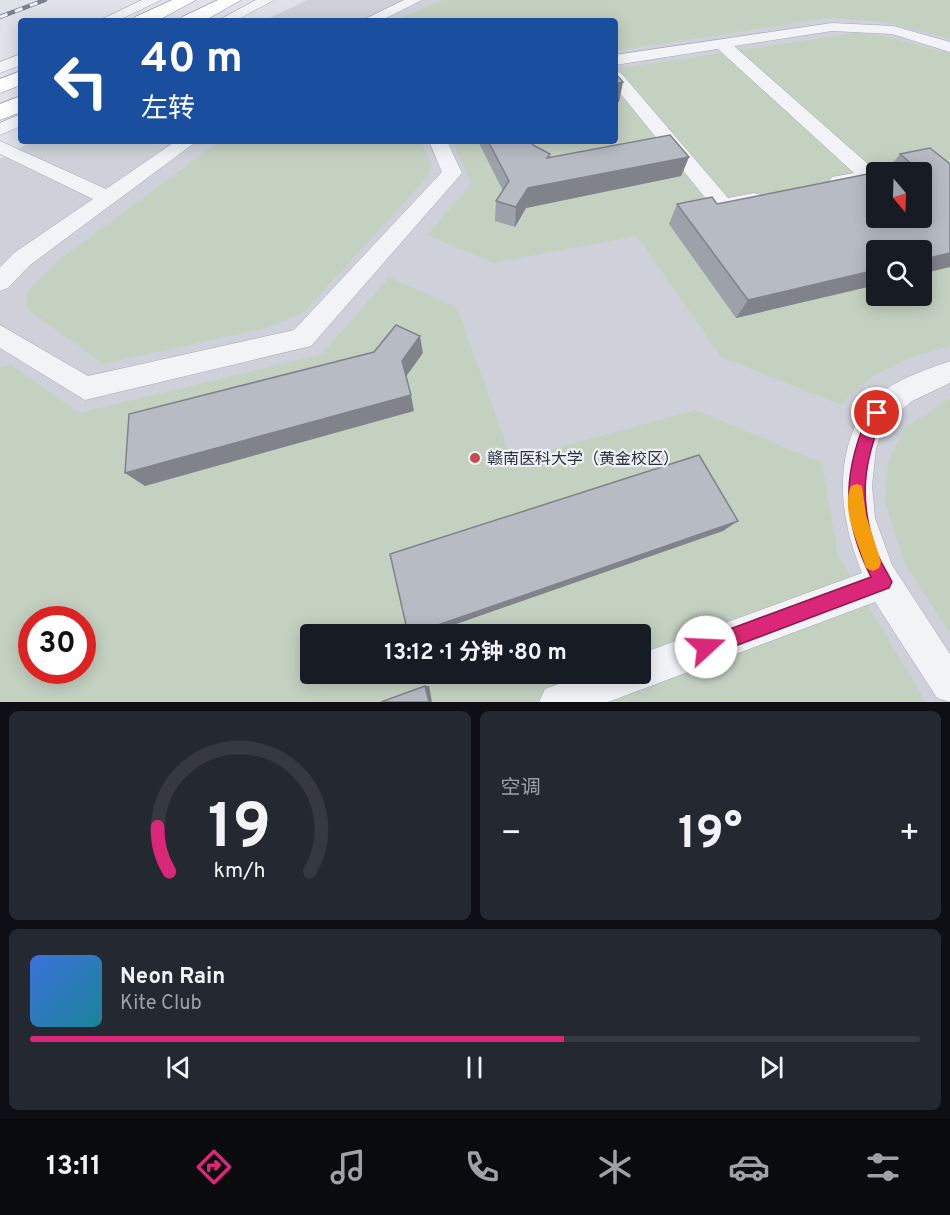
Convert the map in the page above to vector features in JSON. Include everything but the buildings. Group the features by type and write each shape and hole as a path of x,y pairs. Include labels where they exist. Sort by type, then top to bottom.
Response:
{"highway":[{"path":"148,18 187,0"},
{"path":"195,18 232,0"},
{"path":"0,87 18,78"},
{"path":"0,113 18,104"}],"street":[{"path":"112,18 154,0"},
{"path":"230,18 267,0"},
{"path":"375,18 415,0"},
{"path":"618,60 832,27 855,26 893,30 950,47"},
{"path":"722,44 869,176 824,185"},
{"path":"0,68 18,60"},
{"path":"618,80 723,206 768,197"},
{"path":"0,130 18,121"},
{"path":"0,282 22,259 184,144"},
{"path":"0,335 85,388 302,339 452,173 439,144"},
{"path":"0,147 108,198"},
{"path":"950,372 920,383 877,413 863,444 856,476 858,515 870,557 894,603 950,685"},
{"path":"651,668 883,582"},
{"path":"558,702 608,684"}],"shaded area":[{"name":"赣南医科大学（黄金校区）","path":"307,0 950,0 950,702 0,702 0,159 28,144 618,144 618,18 270,18"}],"green space":[{"path":"443,0 950,0 950,39 884,22 828,18 618,51 618,18 400,18"},
{"path":"856,33 888,37 950,54 950,346 891,367 867,382 841,405 721,357 637,236 493,263 427,235 471,184 453,144 618,144 618,69"},
{"path":"216,144 422,144 432,165 427,178 305,311 271,327 103,364 26,308 27,291 60,259"},
{"path":"389,277 457,308 512,460 696,410 822,463 838,555 926,702 0,702 0,367 12,365 79,413 322,354"},
{"path":"950,398 950,634 904,562 885,502 888,463 904,429"}],"railway":[{"path":"0,17 45,0"}],"slow traffic":[{"path":"857,491 858,515 873,562"}],"place":[{"name":"赣南医科大学（黄金校区）","path":"475,458"}],"route":[{"path":"706,647 883,582 870,557 858,515 856,476 863,444 877,413"}]}
